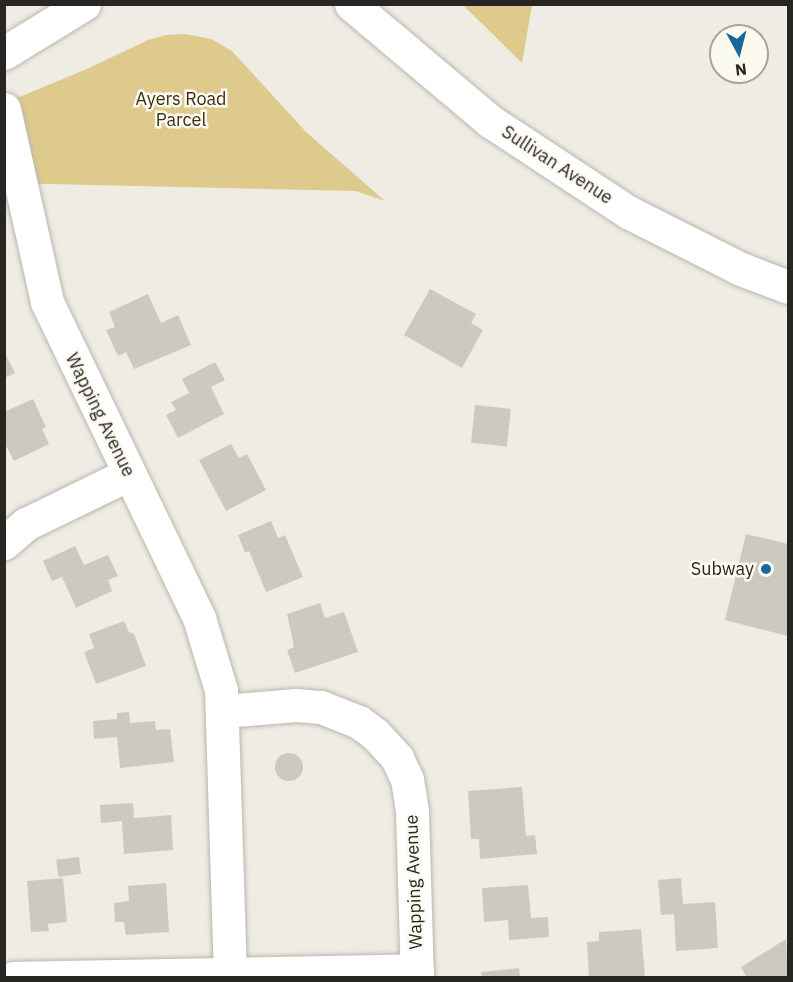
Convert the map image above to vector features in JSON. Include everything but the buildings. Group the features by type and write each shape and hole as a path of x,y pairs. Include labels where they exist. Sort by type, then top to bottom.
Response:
{"street":[{"path":"4,54 84,4"},
{"name":"Sullivan Avenue","path":"351,4 490,121 628,212 741,269 789,287"},
{"name":"Wapping Avenue","path":"4,109 47,302 199,618 221,690 224,711 230,972 417,974 412,812 407,779 397,758 375,734 359,722 321,707 296,705 224,711"},
{"path":"12,526 129,474"},
{"path":"13,978 230,972"}],"green space":[{"path":"463,5 532,5 522,63"},
{"name":"Ayers Road Parcel","path":"185,34 211,39 232,51 306,132 385,201 356,191 5,183 5,103 89,68 148,40 166,35"}],"place":[{"name":"Subway","path":"766,569"}]}
